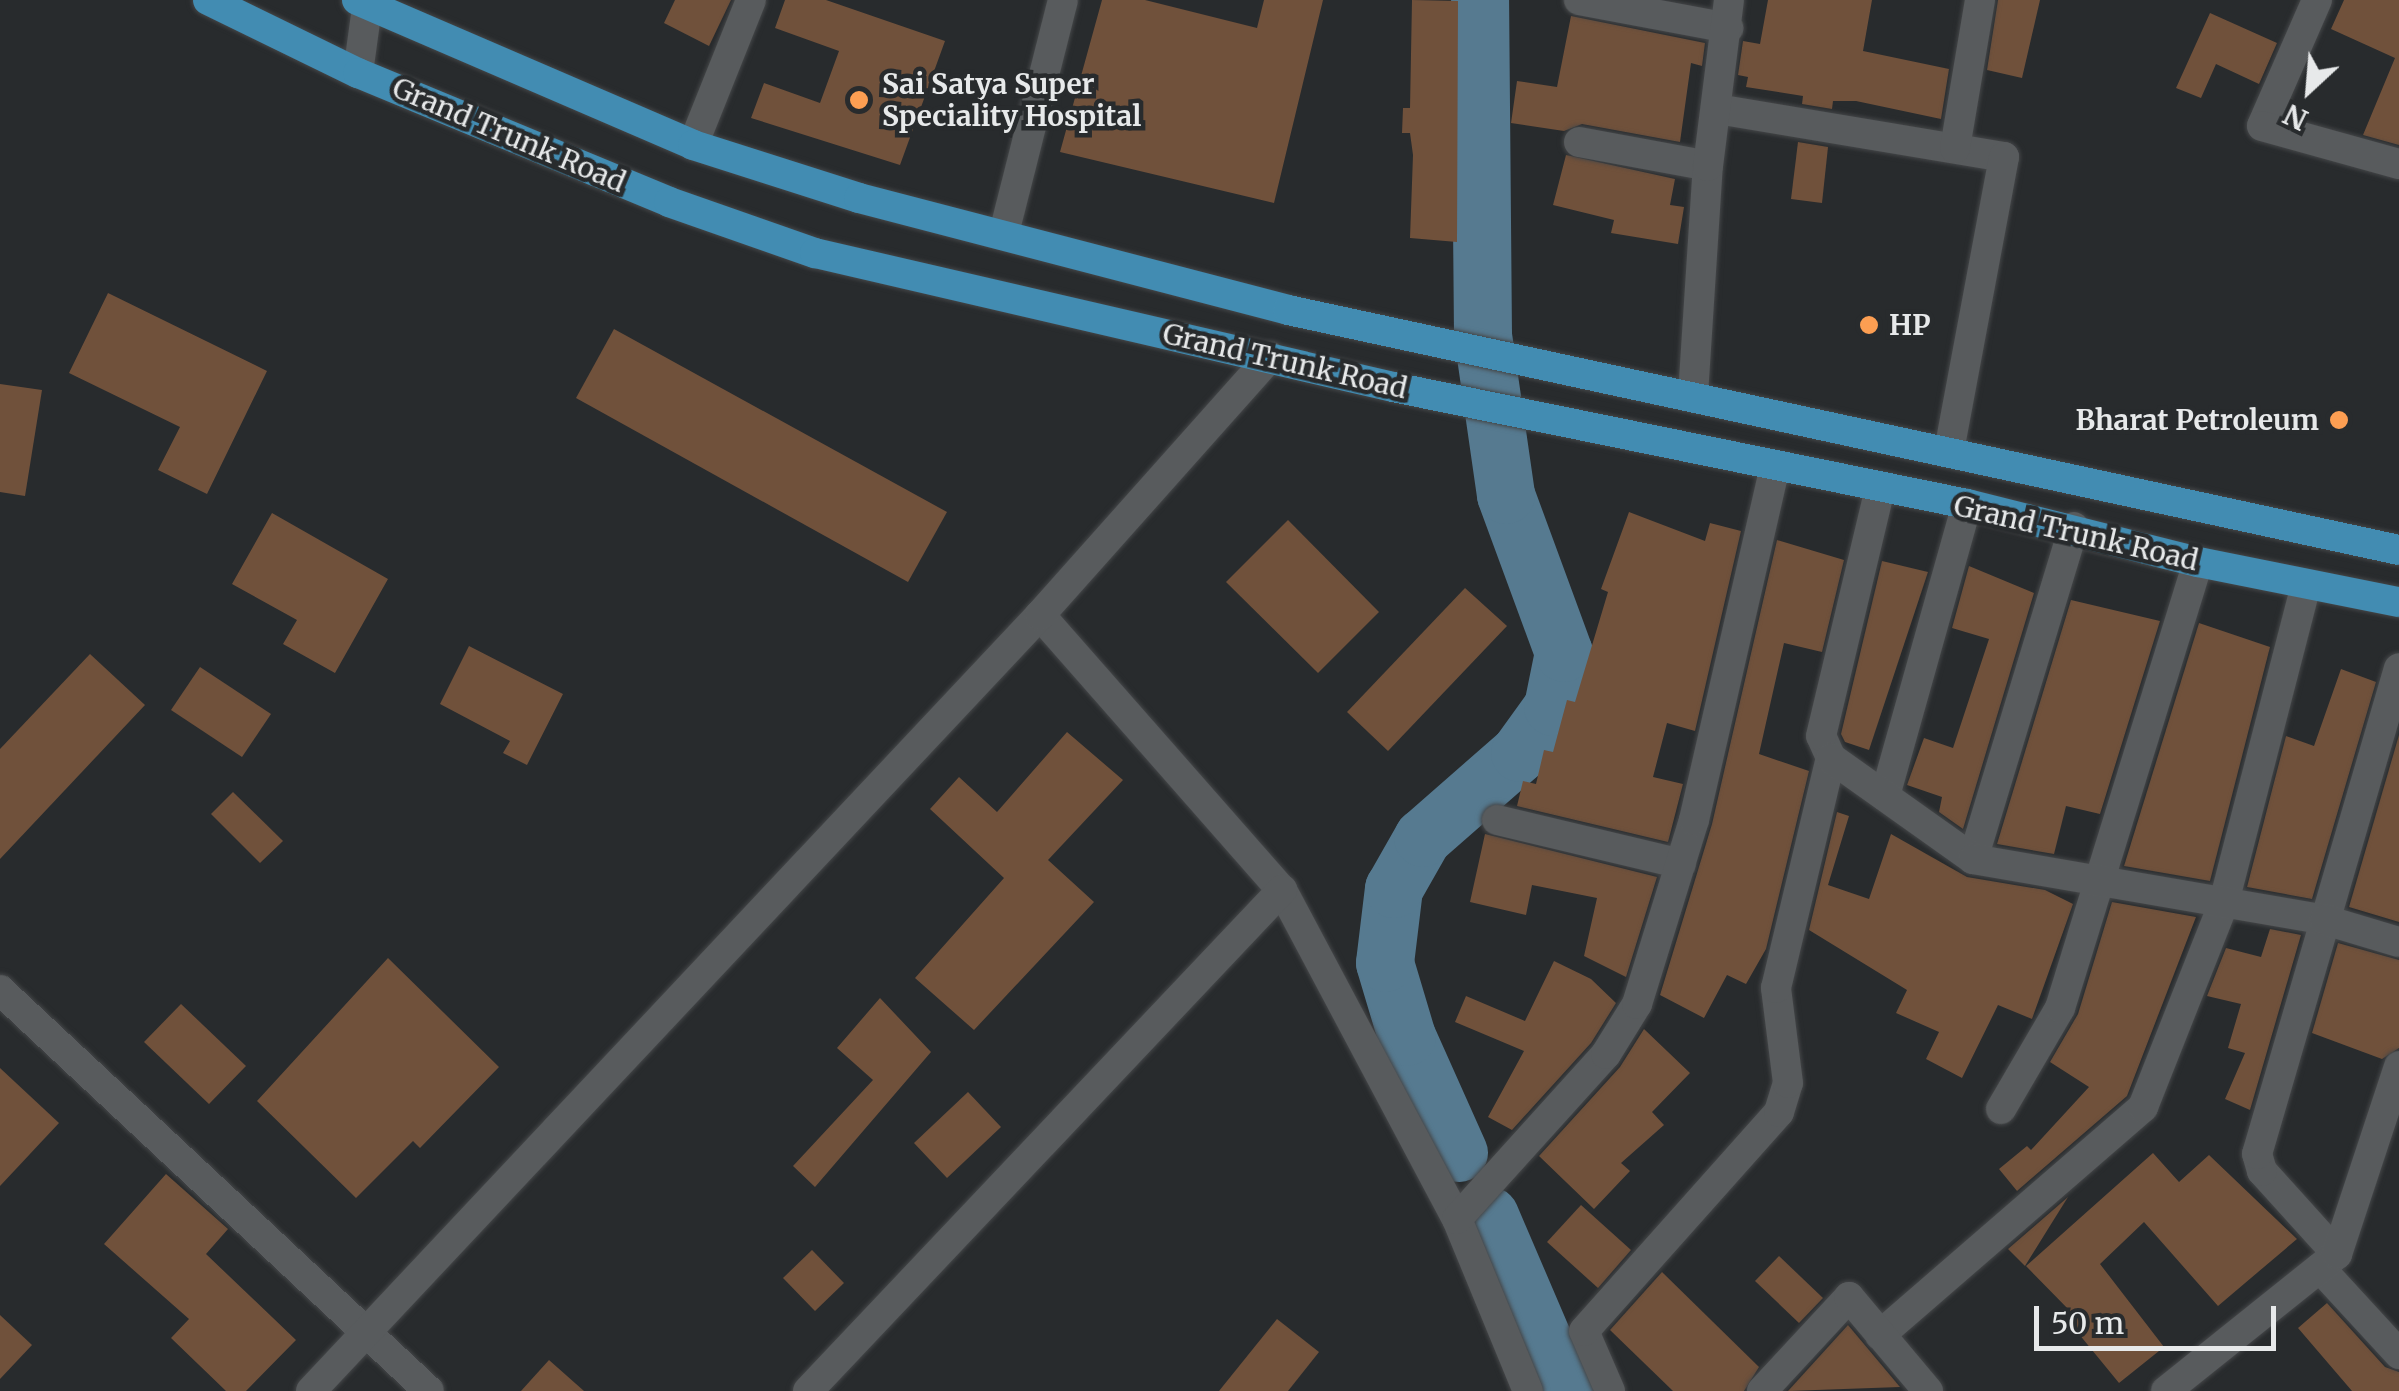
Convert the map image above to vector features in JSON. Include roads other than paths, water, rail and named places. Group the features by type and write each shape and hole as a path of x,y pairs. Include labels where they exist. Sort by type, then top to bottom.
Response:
{"main road":[{"name":"Grand Trunk Road","path":"208,0 358,73 669,202 815,253 1393,387 1967,504 2212,565 2399,602"},
{"name":"Grand Trunk Road","path":"364,2 694,145 859,198 1408,337 2399,550"},
{"path":"2212,565 2238,516"}],"street":[{"path":"694,145 750,0"},
{"path":"1004,233 1063,0"},
{"path":"1579,0 1729,14 1708,166 1692,395"},
{"path":"1954,148 1980,0"},
{"path":"2318,0 2262,126 2399,164"},
{"path":"358,73 364,2"},
{"path":"1717,108 2004,156 1949,451"},
{"path":"1579,142 1708,166"},
{"path":"311,1391 1040,616 1270,357"},
{"path":"1457,1219 1623,1029 1681,864 1775,466"},
{"path":"1880,488 1820,736 1831,758 1972,859 2324,920 2399,942"},
{"path":"1884,796 1967,504"},
{"path":"1972,859 2074,528"},
{"path":"2002,1109 2060,1008 2096,881 2212,565"},
{"path":"1880,1334 2143,1107 2224,902 2306,584"},
{"path":"1040,616 1282,890 1457,1219 1528,1391"},
{"path":"2399,668 2256,1154 2262,1170 2399,1354"},
{"path":"1610,1391 1584,1331 1779,1112 1788,1083 1776,988 1831,758"},
{"path":"1497,820 1681,864"},
{"path":"808,1391 1282,890"},
{"path":"0,990 370,1331 429,1391"},
{"path":"2166,1391 2328,1261 2399,1066"},
{"path":"1762,1391 1849,1296 1928,1391"}],"waterway":[{"path":"1459,1153 1407,1037 1385,963 1394,889 1423,838 1520,753 1553,707 1564,653 1506,495 1483,336 1480,0"},
{"path":"1490,1216 1565,1391"}],"place":[{"name":"Sai Satya Super Speciality Hospital","path":"859,100"},
{"name":"HP","path":"1869,325"},
{"name":"Bharat Petroleum","path":"2339,420"}]}
